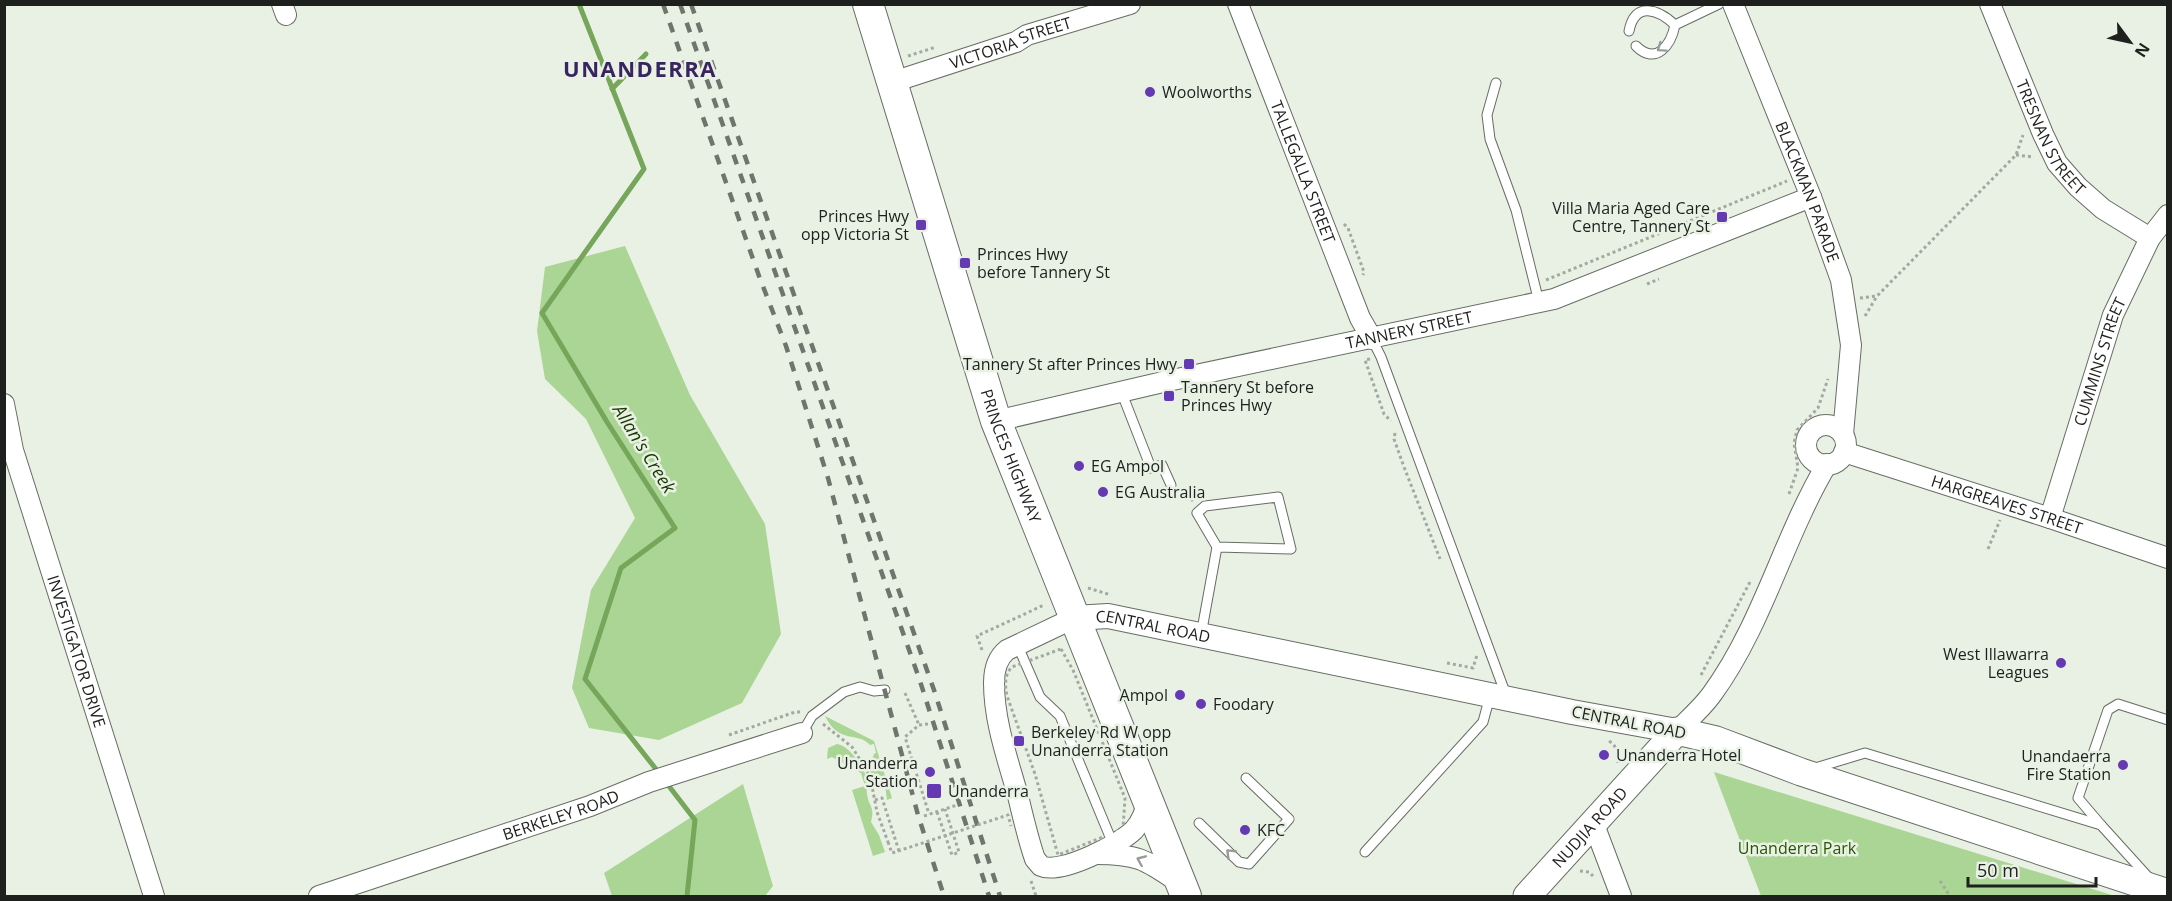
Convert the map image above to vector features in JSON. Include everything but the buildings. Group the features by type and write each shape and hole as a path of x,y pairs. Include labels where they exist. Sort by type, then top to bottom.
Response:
{"main road":[{"name":"PRINCES HIGHWAY","path":"868,4 996,421 1184,890"},
{"name":"CENTRAL ROAD","path":"1677,731 1716,740 1801,772 2160,891"},
{"name":"NUDJIA ROAD","path":"1527,897 1677,731"}],"street":[{"name":"VICTORIA STREET","path":"893,82 1016,42 1027,35 1130,4"},
{"name":"TALLEGALLA STREET","path":"1238,4 1360,318 1372,339"},
{"name":"BLACKMAN PARADE","path":"1733,4 1811,197 1841,279 1851,357 1838,437"},
{"name":"TRESNAN STREET","path":"1990,4 2057,163 2078,187 2103,209 2150,238"},
{"name":"TANNERY STREET","path":"996,421 1121,391 1554,299 1811,197"},
{"name":"CUMMINS STREET","path":"2050,518 2113,315 2150,238 2168,215"},
{"name":"INVESTIGATOR DRIVE","path":"4,404 13,450 154,897"},
{"path":"1816,428 1838,437 1838,461 1820,462 1807,452 1809,436 1816,428"},
{"name":"HARGREAVES STREET","path":"1838,437 2050,518 2168,558"},
{"path":"1677,731 1706,702 1733,661 1772,584 1811,493 1820,462"},
{"name":"CENTRAL ROAD","path":"1074,618 1108,616 1677,731"},
{"path":"1074,618 1017,644 1002,654 996,664 995,701 1001,735 1034,855 1041,866 1050,868 1110,841 1128,836 1144,815 1148,801"},
{"name":"BERKELEY ROAD","path":"319,897 590,806 676,773 802,733"},
{"path":"1593,822 1621,897"},
{"path":"1110,841 1121,854 1141,858 1184,890"}],"lane":[{"path":"1675,24 1719,4"},
{"path":"1629,32 1631,21 1638,14 1648,11 1664,15 1675,24"},
{"path":"1636,46 1642,53 1654,54 1665,48 1672,38 1675,24"},
{"path":"1496,83 1487,115 1490,139 1516,210 1539,302"},
{"path":"1365,852 1483,722 1499,696 1389,378 1372,339"},
{"path":"1121,391 1151,468 1162,465 1171,484"},
{"path":"1201,635 1217,547 1197,513 1205,506 1278,497 1291,549 1217,547"},
{"path":"1017,644 1040,697 1060,716 1110,841"},
{"path":"802,733 812,716 821,707 852,688 885,690"},
{"path":"2160,891 2078,798 2108,710 2118,704 2168,720"},
{"path":"1801,772 1865,753 2101,825"},
{"path":"1199,823 1239,862 1249,864 1289,819 1246,778"}],"path":[{"path":"1877,296 1860,298 1864,318 1877,296 2016,155 2027,125"},
{"path":"2016,155 2031,156 2038,160"},
{"path":"1541,282 1787,181 1784,172"},
{"path":"1371,359 1365,360 1384,414 1390,421 1404,467 1440,560"},
{"path":"1787,498 1798,468 1794,443 1797,430 1818,408 1830,374"},
{"path":"1171,484 1181,488 1201,510"},
{"path":"1988,549 2001,520"},
{"path":"1701,677 1756,572"},
{"path":"982,657 982,647 977,636 1046,604"},
{"path":"1473,668 1478,657 1474,647"},
{"path":"1061,649 1012,668 1008,672 1005,683 1007,696 1035,774 1058,855 1110,841"},
{"path":"904,693 918,724"},
{"path":"729,735 795,712 812,716 855,750 868,772 892,853 1008,815 1011,826"},
{"path":"928,724 918,724 905,737 929,814"},
{"path":"1606,738 1616,745 1619,754 1618,766"},
{"path":"875,800 882,798 899,851"},
{"path":"924,816 957,805"},
{"path":"937,812 952,855 959,852 945,809"},
{"path":"1572,869 1589,872 1594,876"},
{"path":"1940,881 1950,897"}],"green space":[{"path":"625,246 690,395 765,524 781,634 742,703 659,740 589,728 572,688 591,590 635,518 586,419 545,379 537,331 545,267"},
{"path":"825,716 874,741 892,798 887,800 885,785 870,772 870,765 876,753 874,744 870,745 836,731"},
{"path":"837,744 842,745 851,753 865,774 868,799 872,809 871,822 885,852 873,856 852,790 865,786 861,773 832,757 827,759 828,748"},
{"name":"Unanderra Park","path":"1714,772 2115,896 1761,896"},
{"path":"743,784 773,886 765,896 612,896 604,873"}],"waterway":[{"name":"Allan's Creek","path":"579,4 644,169 542,313 607,422 675,528 621,568 585,679 659,773"},
{"path":"612,89 646,54"},
{"name":"Allan's Creek","path":"665,781 695,820 687,896"}],"railway":[{"path":"663,4 786,346 828,478 918,815 944,896"},
{"path":"680,4 919,678 989,896"},
{"path":"691,4 934,690 1000,896"}],"place":[{"name":"Woolworths","path":"1150,92"},
{"name":"Villa Maria Aged Care Centre, Tannery St","path":"1722,217"},
{"name":"Princes Hwy opp Victoria St","path":"921,225"},
{"name":"Princes Hwy before Tannery St","path":"965,263"},
{"name":"Tannery St after Princes Hwy","path":"1189,364"},
{"name":"Tannery St before Princes Hwy","path":"1169,396"},
{"name":"EG Ampol","path":"1079,466"},
{"name":"EG Australia","path":"1103,492"},
{"name":"West Illawarra Leagues","path":"2061,663"},
{"name":"Ampol","path":"1180,695"},
{"name":"Foodary","path":"1201,704"},
{"name":"Berkeley Rd W opp Unanderra Station","path":"1019,741"},
{"name":"Unanderra Hotel","path":"1604,755"},
{"name":"Unandaerra Fire Station","path":"2123,765"},
{"name":"Unanderra Station","path":"930,772"},
{"name":"Unanderra","path":"934,791"},
{"name":"KFC","path":"1245,830"}],"district":[{"name":"UNANDERRA","path":"640,69"}]}
